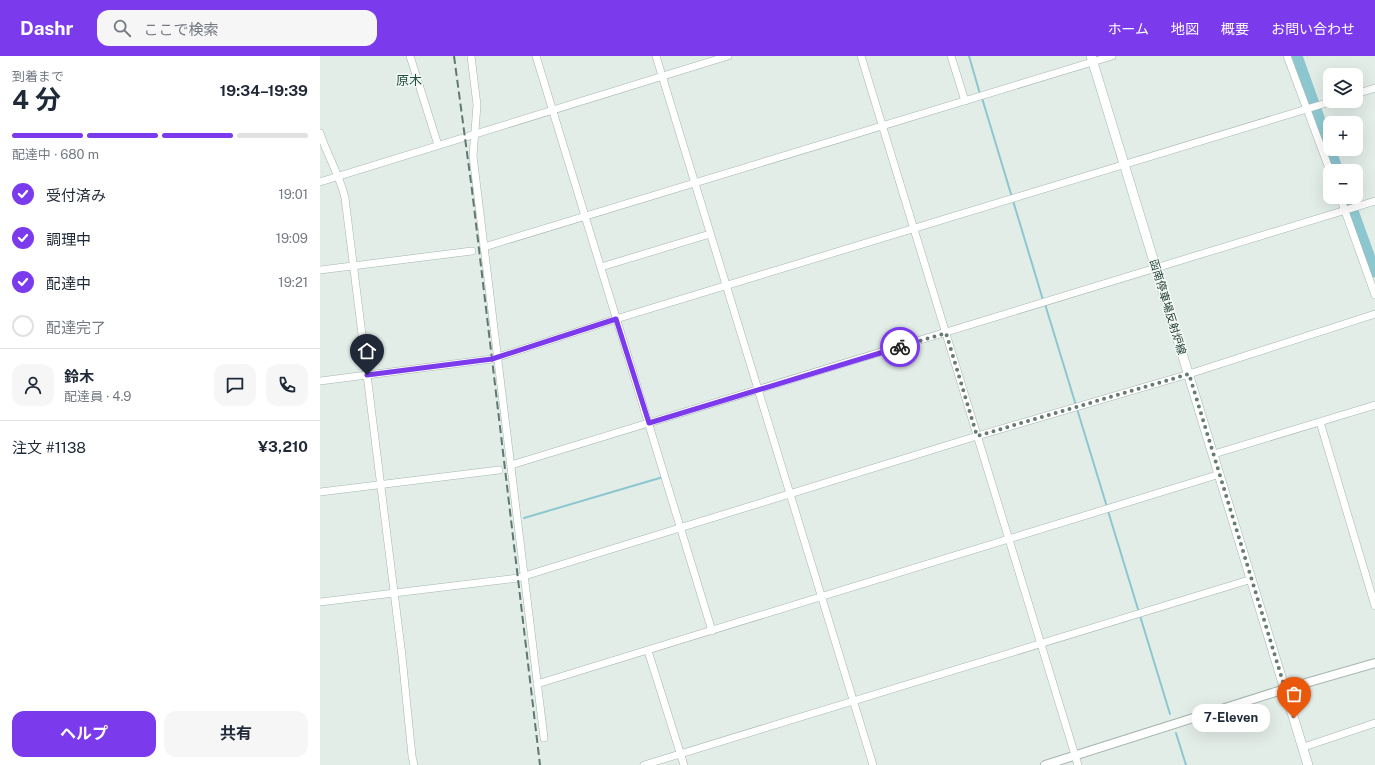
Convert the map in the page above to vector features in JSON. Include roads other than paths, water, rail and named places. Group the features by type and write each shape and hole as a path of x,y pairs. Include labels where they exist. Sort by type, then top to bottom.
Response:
{"main road":[{"name":"函南停車場反射炉線","path":"1092,59 1308,765"}],"street":[{"path":"410,56 438,145"},
{"path":"472,56 478,105 473,156 544,738"},
{"path":"536,56 712,631"},
{"path":"656,56 873,765"},
{"path":"320,182 728,56"},
{"path":"861,56 1078,765"},
{"path":"951,56 964,100"},
{"path":"484,247 964,100 1092,59 1112,56"},
{"path":"1287,56 1328,164"},
{"path":"1363,92 1375,88"},
{"path":"320,381 498,357 616,319 1323,104"},
{"path":"320,133 345,198 393,594 402,656 414,765"},
{"path":"511,464 946,333 1375,201"},
{"path":"1343,204 1375,295"},
{"path":"601,268 710,234"},
{"path":"320,270 472,251"},
{"path":"320,602 512,579 524,576 977,436 1189,374 1375,314"},
{"path":"1214,454 1375,405"},
{"path":"1320,422 1375,606"},
{"path":"320,492 499,470"},
{"path":"537,684 821,598 1220,474"},
{"path":"644,765 1252,579"},
{"path":"648,651 684,765"},
{"path":"1046,765 1285,689 1375,663"},
{"path":"1304,748 1375,723"}],"waterway":[{"path":"969,56 980,94"},
{"path":"1297,56 1336,164"},
{"path":"982,98 1043,300"},
{"path":"1351,204 1375,272"},
{"path":"1045,304 1107,507"},
{"path":"524,518 663,477"},
{"path":"1108,511 1170,714"},
{"path":"1176,733 1186,765"}],"railway":[{"path":"454,56 472,190 540,765"}],"place":[{"name":"7-Eleven","path":"1294,718"}],"district":[{"name":"原木","path":"409,80"}]}
